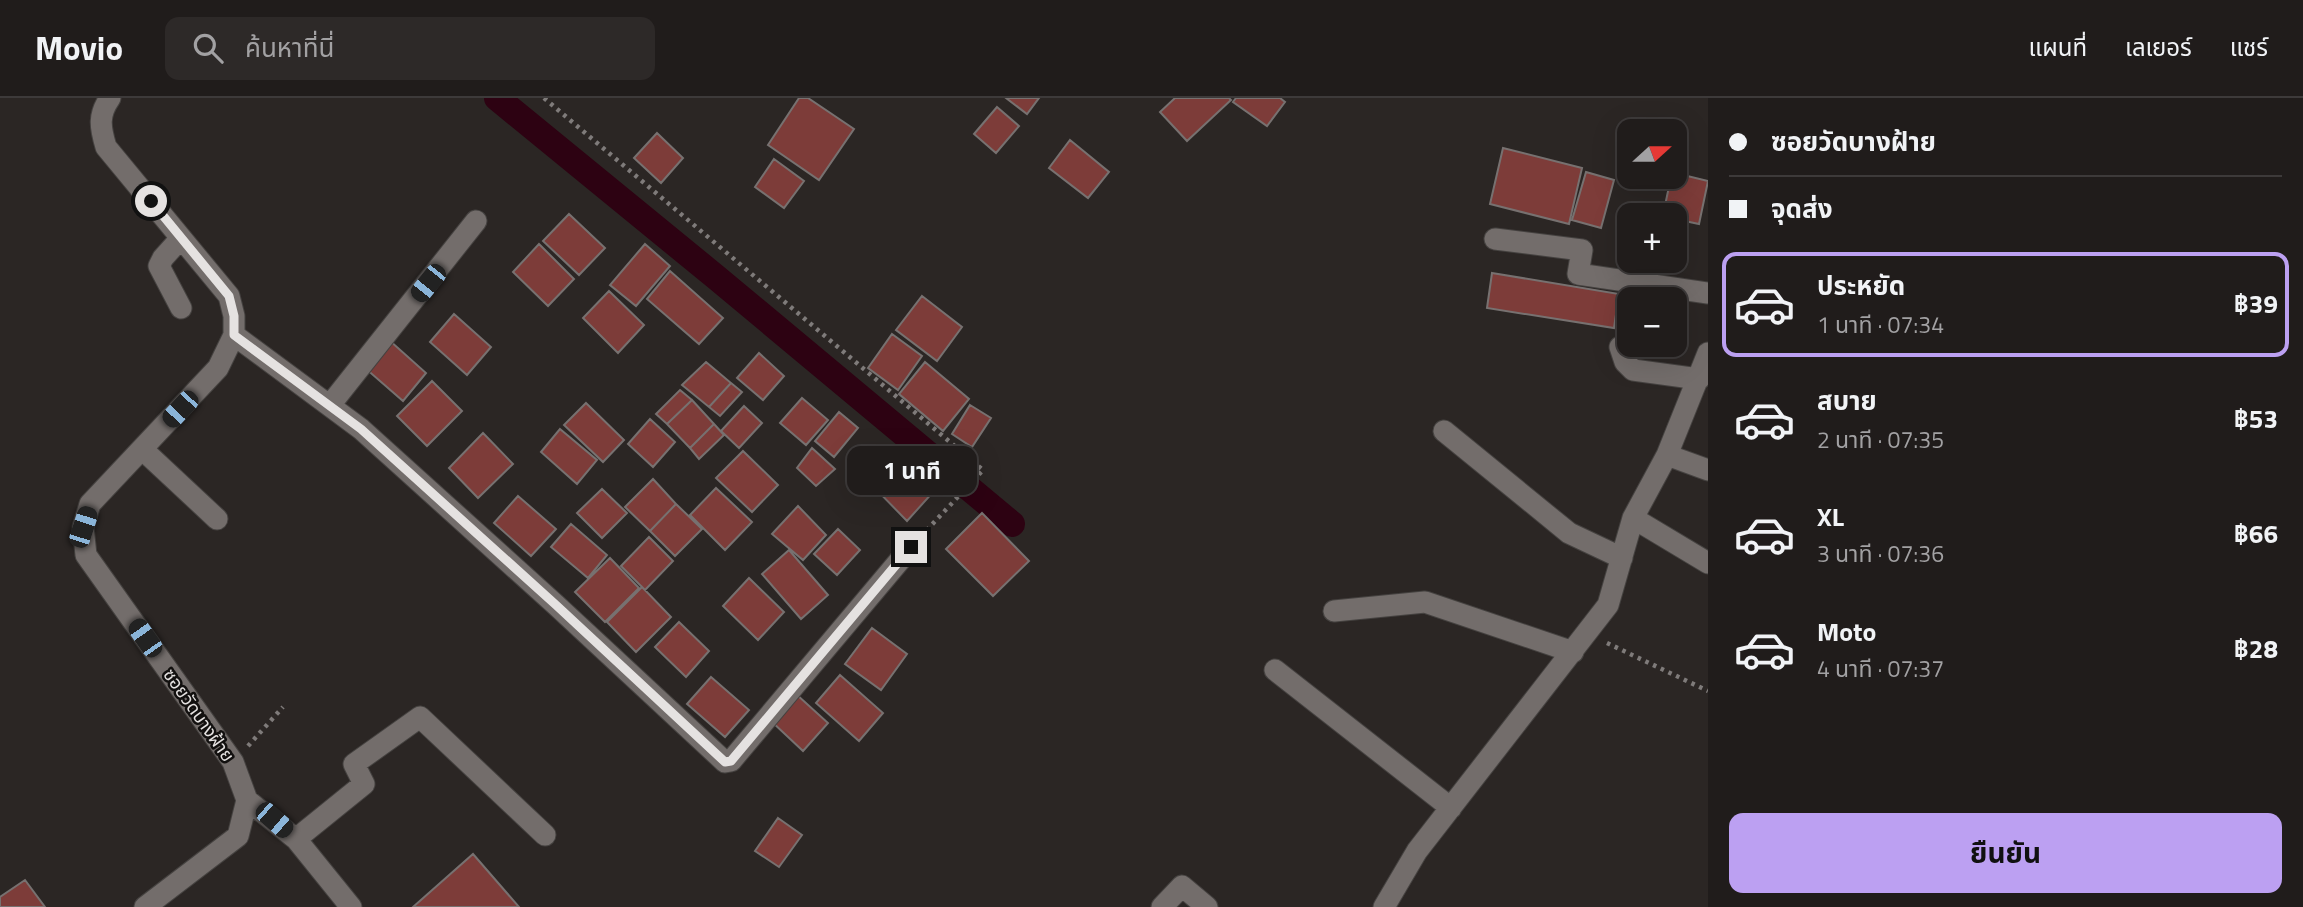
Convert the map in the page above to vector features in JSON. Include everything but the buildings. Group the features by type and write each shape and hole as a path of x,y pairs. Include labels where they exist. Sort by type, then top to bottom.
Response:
{"street":[{"path":"110,98 103,108 99,126 106,146 229,296 234,316 234,335 330,405 392,457 556,605 712,753 727,763 911,547"},
{"path":"330,405 476,222"},
{"path":"181,238 159,266 181,308"},
{"path":"1495,239 1582,250 1578,274 1708,293"},
{"name":"ซอยวัดบางฝ้าย","path":"234,335 218,368 90,504 83,527 86,555 233,762 247,800"},
{"path":"1384,907 1417,851 1608,605 1633,519 1667,455 1708,353"},
{"path":"1623,357 1633,370 1699,379"},
{"path":"1444,431 1569,533 1622,558"},
{"path":"142,449 217,519"},
{"path":"1667,455 1708,470"},
{"path":"1633,519 1708,563"},
{"path":"1334,611 1425,602 1573,652"},
{"path":"1275,670 1451,808"},
{"path":"296,839 364,784 354,764 420,717 545,835"},
{"path":"145,907 238,836 247,800 296,839 351,907"},
{"path":"1163,907 1182,886 1208,907"}],"path":[{"path":"544,98 983,470 929,527"},
{"path":"1587,634 1708,691"},
{"path":"233,762 283,707"}],"waterway":[{"path":"497,98 1012,524"}],"route":[{"path":"151,201 229,296 234,316 234,335 361,429 556,605 712,753 725,762 731,761 911,547"}]}
